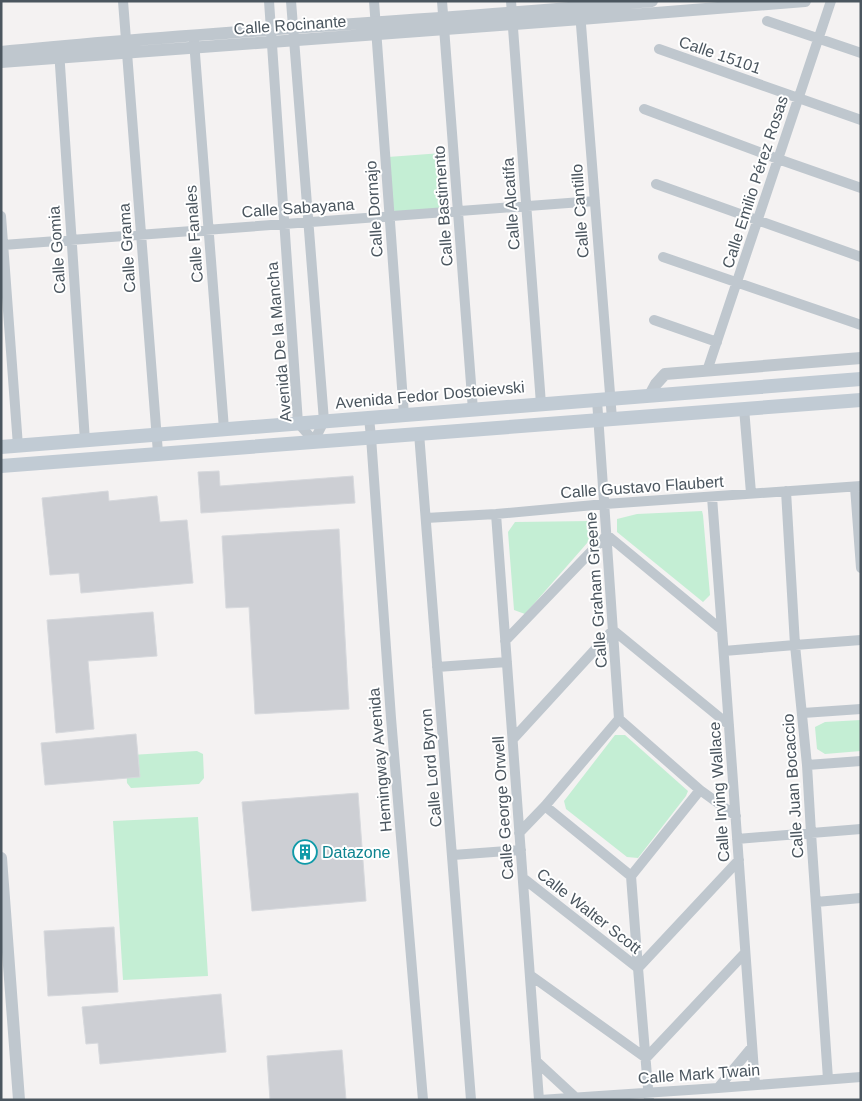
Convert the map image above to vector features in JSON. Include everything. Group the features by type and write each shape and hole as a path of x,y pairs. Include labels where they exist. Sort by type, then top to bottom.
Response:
{"main road":[{"name":"Avenida Fedor Dostoievski","path":"1,447 861,379"},
{"path":"1,466 861,400"}],"street":[{"name":"Calle Grama","path":"123,1 158,454"},
{"name":"Avenida De la Mancha","path":"269,1 298,423 314,442"},
{"path":"291,1 324,421 314,442"},
{"name":"Calle Dornajo","path":"374,1 404,415"},
{"name":"Calle Bastimento","path":"442,1 473,410"},
{"path":"580,10 652,1"},
{"path":"580,10 805,1"},
{"name":"Calle Emilio Pérez Rosas","path":"707,372 831,1"},
{"name":"Calle Rocinante","path":"1,52 59,52 444,24 512,13 580,10"},
{"name":"Calle Cantillo","path":"580,10 595,201 604,399"},
{"name":"Calle Alcatifa","path":"512,13 541,404"},
{"path":"767,21 861,53"},
{"name":"Calle Fanales","path":"194,42 224,429"},
{"name":"Calle 15101","path":"659,50 861,120"},
{"name":"Calle Rocinante","path":"1,62 59,52"},
{"name":"Calle Gomia","path":"59,52 85,441"},
{"path":"644,109 861,188"},
{"path":"656,184 861,257"},
{"name":"Calle Sabayana","path":"3,246 595,201"},
{"path":"1,216 18,446"},
{"path":"663,257 861,325"},
{"path":"654,320 717,342"},
{"path":"650,395 656,384 666,374 861,358"},
{"name":"Calle Graham Greene","path":"604,399 605,504 619,719"},
{"path":"744,408 752,494"},
{"name":"Hemingway Avenida","path":"369,418 391,718 423,1100"},
{"name":"Calle Lord Byron","path":"419,433 471,1100"},
{"path":"858,487 861,568"},
{"name":"Calle Gustavo Flaubert","path":"426,518 858,487"},
{"name":"Calle Juan Bocaccio","path":"786,491 795,645 807,765 828,1079"},
{"name":"Calle Irving Wallace","path":"712,497 755,1085"},
{"name":"Calle George Orwell","path":"496,514 539,1100"},
{"path":"505,641 607,535 722,630"},
{"path":"512,739 613,630 729,725"},
{"path":"724,651 861,640"},
{"path":"437,667 507,662"},
{"path":"803,713 861,709"},
{"path":"520,833 546,806 619,719 700,790 736,816"},
{"path":"807,765 861,761"},
{"path":"649,1096 632,876 700,790"},
{"path":"546,806 632,876"},
{"path":"737,839 861,830"},
{"path":"453,855 521,850"},
{"path":"1,858 19,1100"},
{"name":"Calle Walter Scott","path":"523,878 638,968 739,860"},
{"path":"816,902 861,898"},
{"path":"646,1058 745,953"},
{"path":"530,975 646,1058"},
{"path":"718,1088 752,1046"},
{"path":"536,1061 575,1097"},
{"name":"Calle Mark Twain","path":"539,1100 575,1097 649,1096 861,1076"}],"green space":[{"path":"442,153 446,205 443,209 396,212 392,209 388,157"},
{"path":"702,511 710,595 703,602 617,532 617,519 637,514"},
{"path":"592,521 595,527 595,534 525,614 514,610 508,532 515,522"},
{"path":"861,720 861,751 825,754 817,749 815,727 825,722"},
{"path":"615,735 625,735 688,791 638,858 627,857 566,809 564,801"},
{"path":"197,751 203,754 204,778 199,784 131,788 127,783 126,760 131,755"},
{"path":"198,817 208,976 123,980 113,821"}],"building":[{"path":"219,471 220,486 353,476 355,503 201,513 198,472"},
{"path":"108,491 109,501 157,496 160,522 187,520 193,583 81,593 79,573 50,575 42,498"},
{"path":"339,529 349,709 255,714 249,607 226,608 222,536"},
{"path":"153,612 157,656 88,661 94,729 56,733 47,620"},
{"path":"136,734 140,777 45,785 41,743"},
{"name":"Datazone","path":"358,793 366,901 252,911 242,802"},
{"path":"114,927 118,992 48,996 44,931"},
{"path":"221,994 226,1052 100,1064 98,1043 86,1044 82,1007"},
{"path":"342,1050 346,1100 270,1100 267,1056"}],"place":[{"name":"Datazone","path":"305,852"}]}
